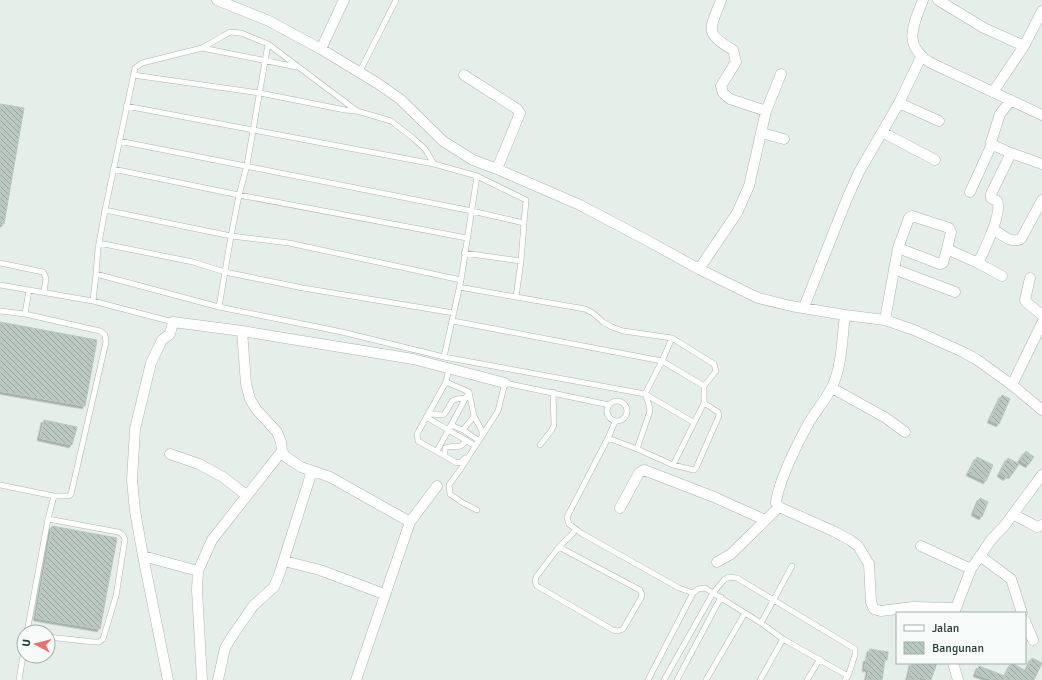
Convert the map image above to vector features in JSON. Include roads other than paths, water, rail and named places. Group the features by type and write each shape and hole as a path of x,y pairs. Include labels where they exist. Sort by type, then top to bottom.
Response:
{"street":[{"path":"217,0 269,21 321,49 400,99 443,141 473,160 580,205 699,269 758,298 791,306 885,320 914,330 976,359 1012,385 1042,410"},
{"path":"321,49 344,0"},
{"path":"721,0 712,25 713,36 718,41 733,50 736,62 721,86 723,93 730,99 766,111"},
{"path":"923,0 912,29 912,40 921,57 1042,114"},
{"path":"938,0 984,28 1024,46"},
{"path":"993,92 1024,46 1042,11"},
{"path":"804,307 859,172 898,103 921,57"},
{"path":"699,269 737,213 749,186 766,111 781,74"},
{"path":"464,75 520,113 497,169"},
{"path":"970,192 992,144 991,139 1000,114 1011,100"},
{"path":"898,103 939,121"},
{"path":"882,132 935,160"},
{"path":"762,133 784,139"},
{"path":"992,144 1011,153 1042,164"},
{"path":"978,263 993,229 998,203 991,198 991,196 1011,153"},
{"path":"993,229 1012,241 1021,239 1042,200"},
{"path":"885,320 898,248 909,218 912,216 949,228 951,232 948,249 943,263 940,264 898,248"},
{"path":"948,249 1002,276"},
{"path":"894,268 955,292"},
{"path":"1030,278 1025,300 1042,315"},
{"path":"845,315 838,370 832,388 807,426 786,470 776,503 780,507 833,531 858,546 869,564 871,602 874,609 881,611 913,607 955,610 971,569 991,540 1013,514 1042,475"},
{"path":"168,680 143,556 135,511 132,480 135,429 151,363 162,340 170,334 173,322 242,331 413,359 505,383"},
{"path":"1012,385 1042,323"},
{"path":"242,331 246,384 250,399 256,409 277,432 281,442 282,451 286,457 312,471 330,477 410,522"},
{"path":"832,388 886,418 905,432"},
{"path":"202,680 197,590 198,571 212,540 282,451"},
{"path":"170,454 199,464 223,477 246,495"},
{"path":"620,508 639,472 644,470 714,497 765,520"},
{"path":"218,680 225,648 231,638 253,606 274,587 284,561 312,471"},
{"path":"356,680 384,594 410,522 437,486"},
{"path":"717,562 731,554 780,507"},
{"path":"1013,514 1037,526 1042,525"},
{"path":"921,546 971,569"},
{"path":"143,556 198,571"},
{"path":"980,556 1011,579 1022,612"},
{"path":"284,561 320,570 384,594"},
{"path":"1026,623 1033,640"},
{"path":"953,664 958,680"}],"lane":[{"path":"359,73 396,0"},
{"path":"93,301 104,210 135,68 142,63 202,48 230,32 241,33 268,44 357,111"},
{"path":"219,307 239,195 247,165 268,44"},
{"path":"202,48 300,67"},
{"path":"133,75 260,93 345,110 357,111 391,122 425,149 434,164"},
{"path":"126,106 434,164 477,176 526,200 521,261 516,296"},
{"path":"119,140 472,211 524,223"},
{"path":"113,169 239,195 467,238"},
{"path":"444,357 460,288 464,253 477,176"},
{"path":"104,210 231,236 289,243 461,280"},
{"path":"99,243 193,262 225,272 303,288 454,312"},
{"path":"464,253 521,261"},
{"path":"0,263 43,272 46,278 44,292"},
{"path":"96,274 219,307 342,332 444,357 645,394 694,422"},
{"path":"0,285 93,301 173,322"},
{"path":"460,288 516,296 585,309 593,312 603,322 622,331 672,338 714,364 716,371 704,386 704,403 672,465"},
{"path":"25,314 29,290"},
{"path":"0,311 25,314 100,331 105,335 106,342 71,494 69,496 54,496 0,485"},
{"path":"452,321 662,362 704,386"},
{"path":"638,449 650,411 645,394 662,362 672,338"},
{"path":"449,368 446,382 417,434 417,438 418,441 459,463 462,462 483,434 474,416 469,392"},
{"path":"446,382 469,392"},
{"path":"477,510 450,494 449,485 496,415 505,383 609,404 618,401 624,403 627,408 626,417 621,421 615,422 611,420 607,414 609,404"},
{"path":"437,451 469,392"},
{"path":"540,445 554,425 553,392"},
{"path":"428,416 443,415 452,401 466,398"},
{"path":"608,438 638,449 672,465 694,470 719,416 718,412 704,403"},
{"path":"428,416 466,440 476,442"},
{"path":"462,430 474,416"},
{"path":"615,422 566,517 569,524 576,530 656,576 679,588 693,593"},
{"path":"449,428 462,430 476,442"},
{"path":"445,455 445,448 461,446 466,440"},
{"path":"28,624 48,519 54,496"},
{"path":"48,519 118,532 122,534 125,539 116,596 103,639 99,642 94,642 56,638"},
{"path":"559,547 640,590 642,598 623,629 618,631 613,630 537,586 535,582 536,577 559,547 576,530"},
{"path":"761,623 792,566"},
{"path":"648,680 693,593 701,588 705,588 713,593 721,597 761,623 783,640 820,659 846,678 855,655 855,649 733,577 729,577 724,580 713,593 664,680"},
{"path":"677,680 721,597"},
{"path":"706,680 745,613"},
{"path":"760,680 783,640"},
{"path":"807,680 820,659"},
{"path":"19,680 22,664"}]}
